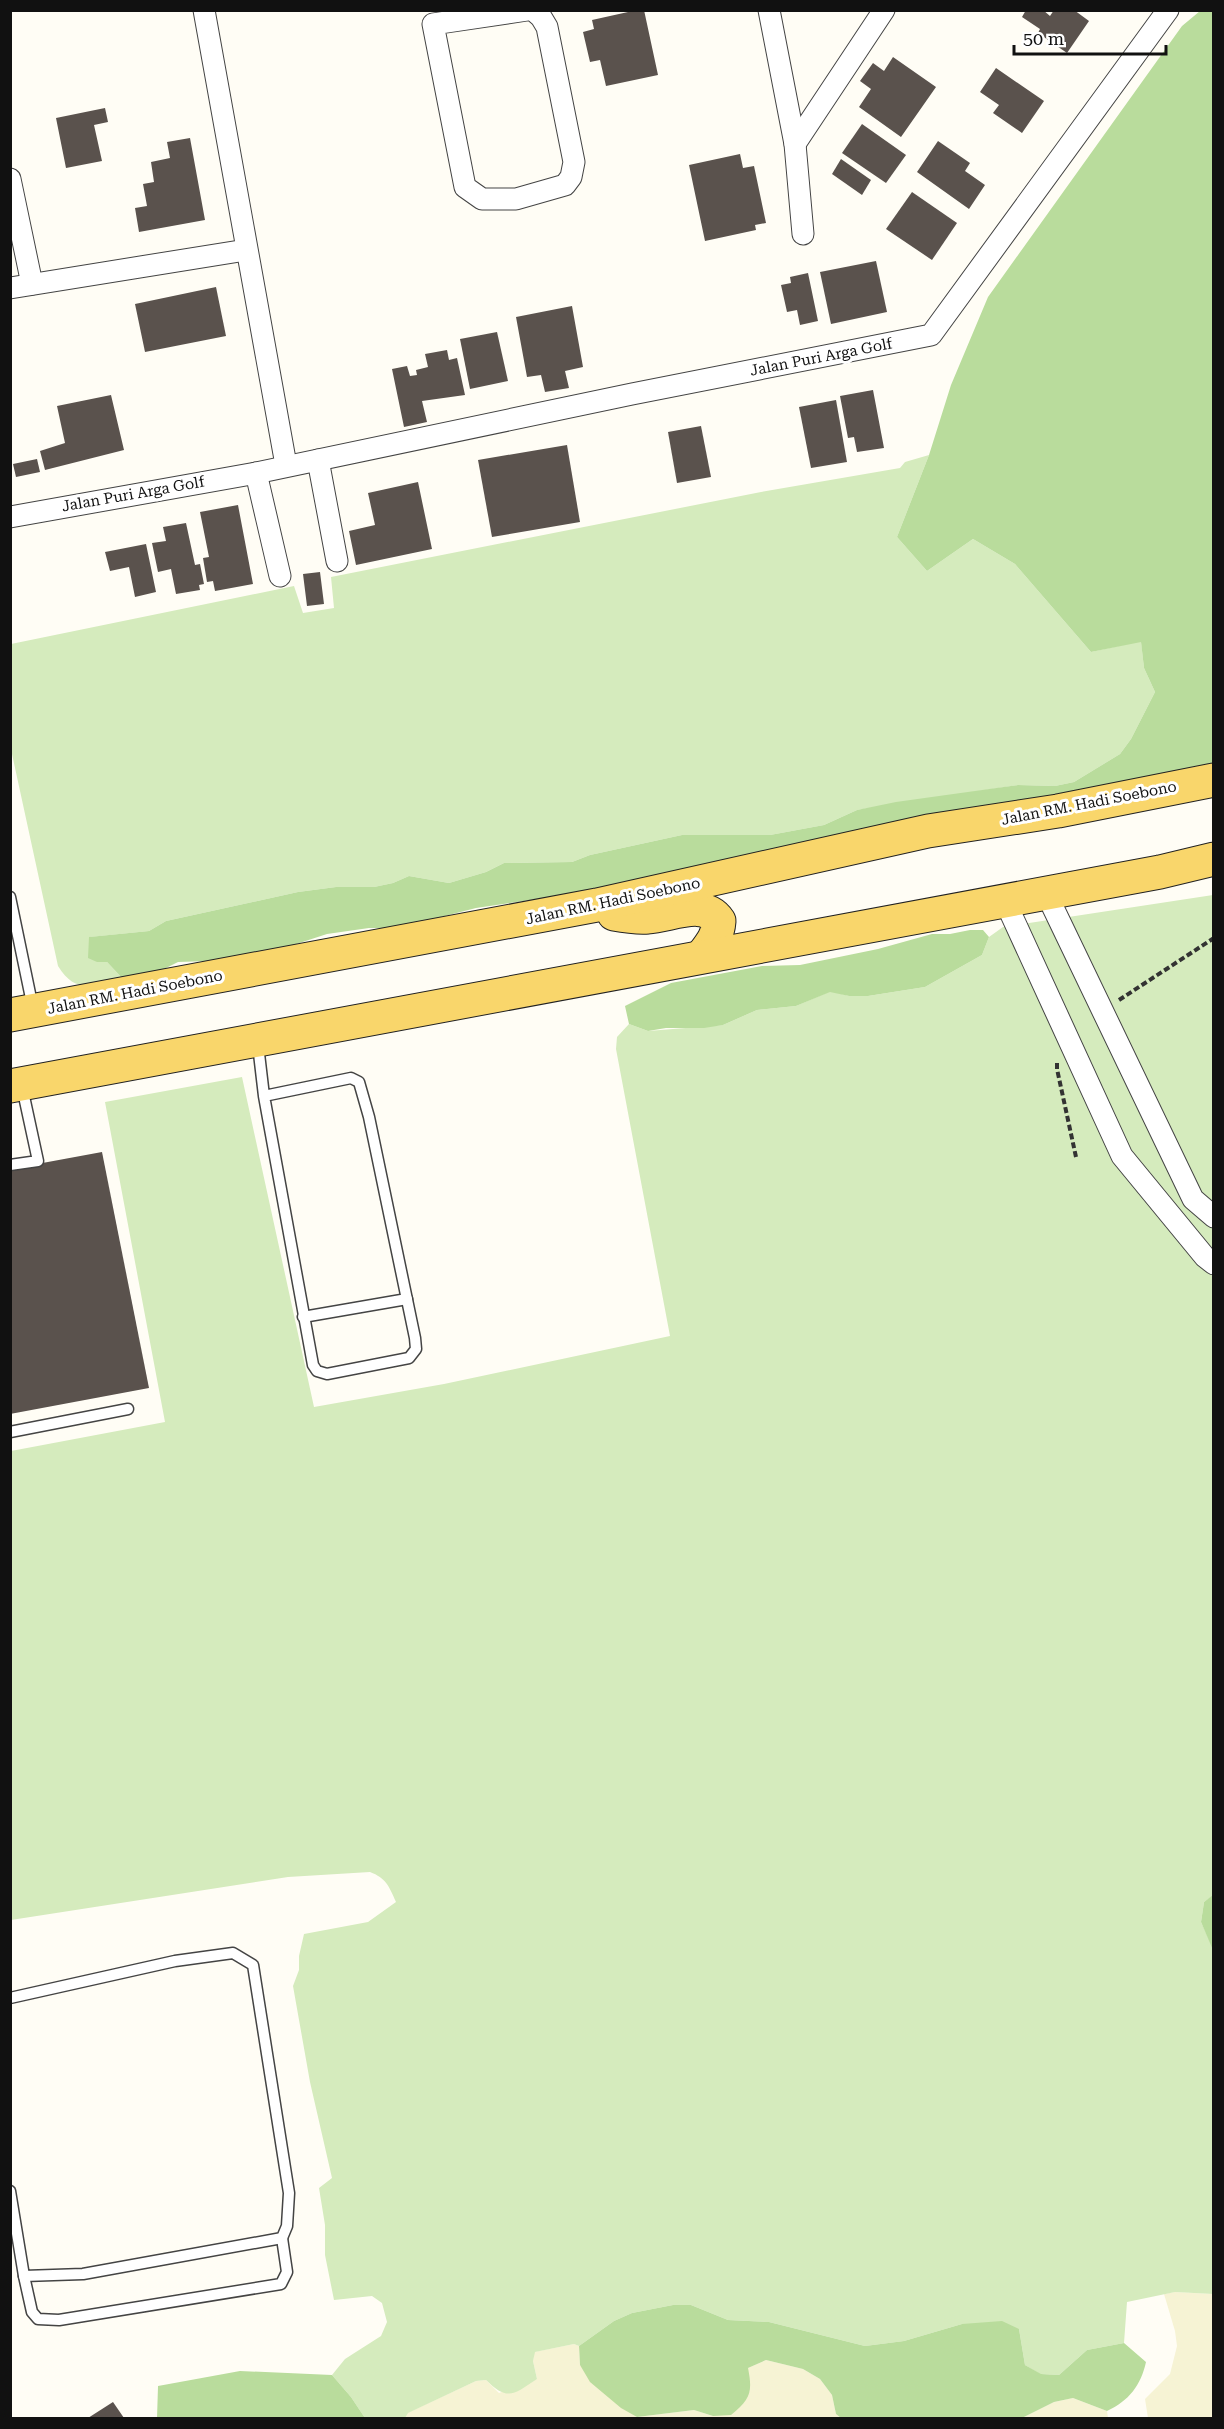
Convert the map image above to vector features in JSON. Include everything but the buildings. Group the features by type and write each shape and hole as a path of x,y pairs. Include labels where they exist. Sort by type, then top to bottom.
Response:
{"main road":[{"name":"Jalan RM. Hadi Soebono","path":"22,1013 597,905 918,833 1058,811 1214,780"},
{"path":"16,1085 1160,872 1214,859"},
{"path":"597,905 608,913 639,917 703,909 711,911 719,921 718,930 716,937 702,956"}],"street":[{"path":"204,10 286,465"},
{"path":"527,10 432,17 465,187 482,199 516,199 565,185 573,170 547,27 533,10"},
{"path":"769,10 795,144 803,234"},
{"path":"795,144 885,10"},
{"name":"Jalan Puri Arga Golf","path":"10,517 256,473 632,394 931,335 1168,10"},
{"path":"10,179 32,284"},
{"path":"10,288 246,250"},
{"path":"318,460 337,561"},
{"path":"256,473 280,576"},
{"path":"1047,893 1193,1199 1209,1260"},
{"path":"1005,901 1122,1156 1209,1260"},
{"path":"1193,1199 1214,1217"}],"lane":[{"path":"10,897 22,1013"},
{"path":"257,1039 264,1096 313,1365 318,1371 327,1374 408,1358 414,1354 416,1349 369,1117 358,1082 351,1078 264,1096"},
{"path":"10,1165 38,1161 16,1085"},
{"path":"303,1317 406,1299"},
{"path":"10,1432 128,1409"},
{"path":"10,1998 175,1961 233,1953 253,1965 289,2193 287,2226 282,2238 286,2272 282,2284 58,2320 38,2319 32,2312 24,2276 10,2191"},
{"path":"24,2276 83,2274 282,2238"}],"shaded area":[{"path":"1175,2292 1213,2294 1213,2418 1148,2418 1145,2399 1170,2374 1177,2346 1164,2294"},
{"path":"574,2344 579,2346 580,2365 637,2417 694,2410 713,2416 748,2368 766,2360 803,2369 820,2379 832,2395 836,2414 841,2418 405,2418 407,2413 476,2381 486,2380 499,2393 537,2379 533,2361 534,2352"},
{"path":"1073,2398 1107,2411 1108,2418 1022,2418 1054,2402"}],"green space":[{"path":"1200,11 1213,11 1213,764 571,894 476,908 398,928 369,928 327,934 287,947 209,961 178,962 160,971 122,978 107,962 97,962 88,958 89,937 149,931 166,921 298,892 336,887 374,887 393,883 409,876 449,883 486,872 504,863 572,862 590,855 682,835 770,835 824,825 857,810 896,802 1018,785 1055,786 1074,782 1120,754 1131,739 1155,692 1144,668 1141,642 1091,652 1015,564 973,539 927,571 897,537 929,455 951,385 988,297 1182,26"},
{"path":"929,455 897,537 927,571 973,539 1015,564 1091,652 1141,641 1144,668 1155,692 1131,739 1120,754 1074,782 1055,786 1018,785 857,810 824,825 770,835 682,835 590,855 572,862 504,863 486,872 449,883 409,876 393,883 374,887 336,887 298,892 166,921 149,931 90,937 97,962 107,962 122,978 94,985 79,985 65,975 58,966 11,754 11,644 294,586 303,613 334,608 331,577 761,492 900,468 905,462"},
{"path":"1213,895 1214,1895 1204,1902 1201,1922 1214,1950 1213,2294 1175,2292 1127,2302 1124,2343 1087,2350 1059,2375 1040,2374 1025,2365 1019,2329 962,2324 904,2341 865,2346 769,2322 728,2320 691,2305 673,2305 632,2313 614,2321 579,2346 574,2344 535,2352 533,2361 537,2379 517,2392 506,2393 486,2380 476,2381 408,2413 405,2418 365,2418 332,2375 345,2359 381,2336 387,2322 382,2303 372,2296 334,2300 325,2255 325,2225 319,2188 332,2178 310,2082 293,1986 299,1970 299,1956 304,1934 368,1922 396,1902 386,1883 370,1872 288,1877 11,1920 11,1451 165,1422 105,1102 242,1077 314,1407 444,1384 670,1336 616,1049 617,1037 629,1024 648,1031 723,1025 757,1010 796,1006 831,991 849,996 868,996 925,987 982,955 989,937 1003,927"},
{"path":"983,930 989,937 982,955 925,987 868,996 849,996 830,992 796,1006 757,1010 723,1025 704,1028 666,1028 648,1031 629,1024 625,1006 671,983 762,966 800,965 878,949 932,934 950,934"},
{"path":"1213,1895 1213,1950 1201,1922 1204,1902"},
{"path":"673,2305 691,2305 728,2320 769,2322 865,2346 904,2341 962,2324 1002,2321 1019,2329 1025,2365 1041,2374 1059,2375 1087,2350 1124,2343 1146,2362 1141,2378 1133,2391 1122,2402 1107,2411 1073,2398 1054,2402 1022,2418 841,2418 836,2414 832,2395 820,2379 803,2369 766,2360 748,2368 749,2395 731,2415 713,2416 694,2410 637,2417 621,2408 590,2382 580,2365 579,2346 614,2321 632,2313"},
{"path":"240,2371 332,2375 365,2418 157,2418 158,2386"}]}
